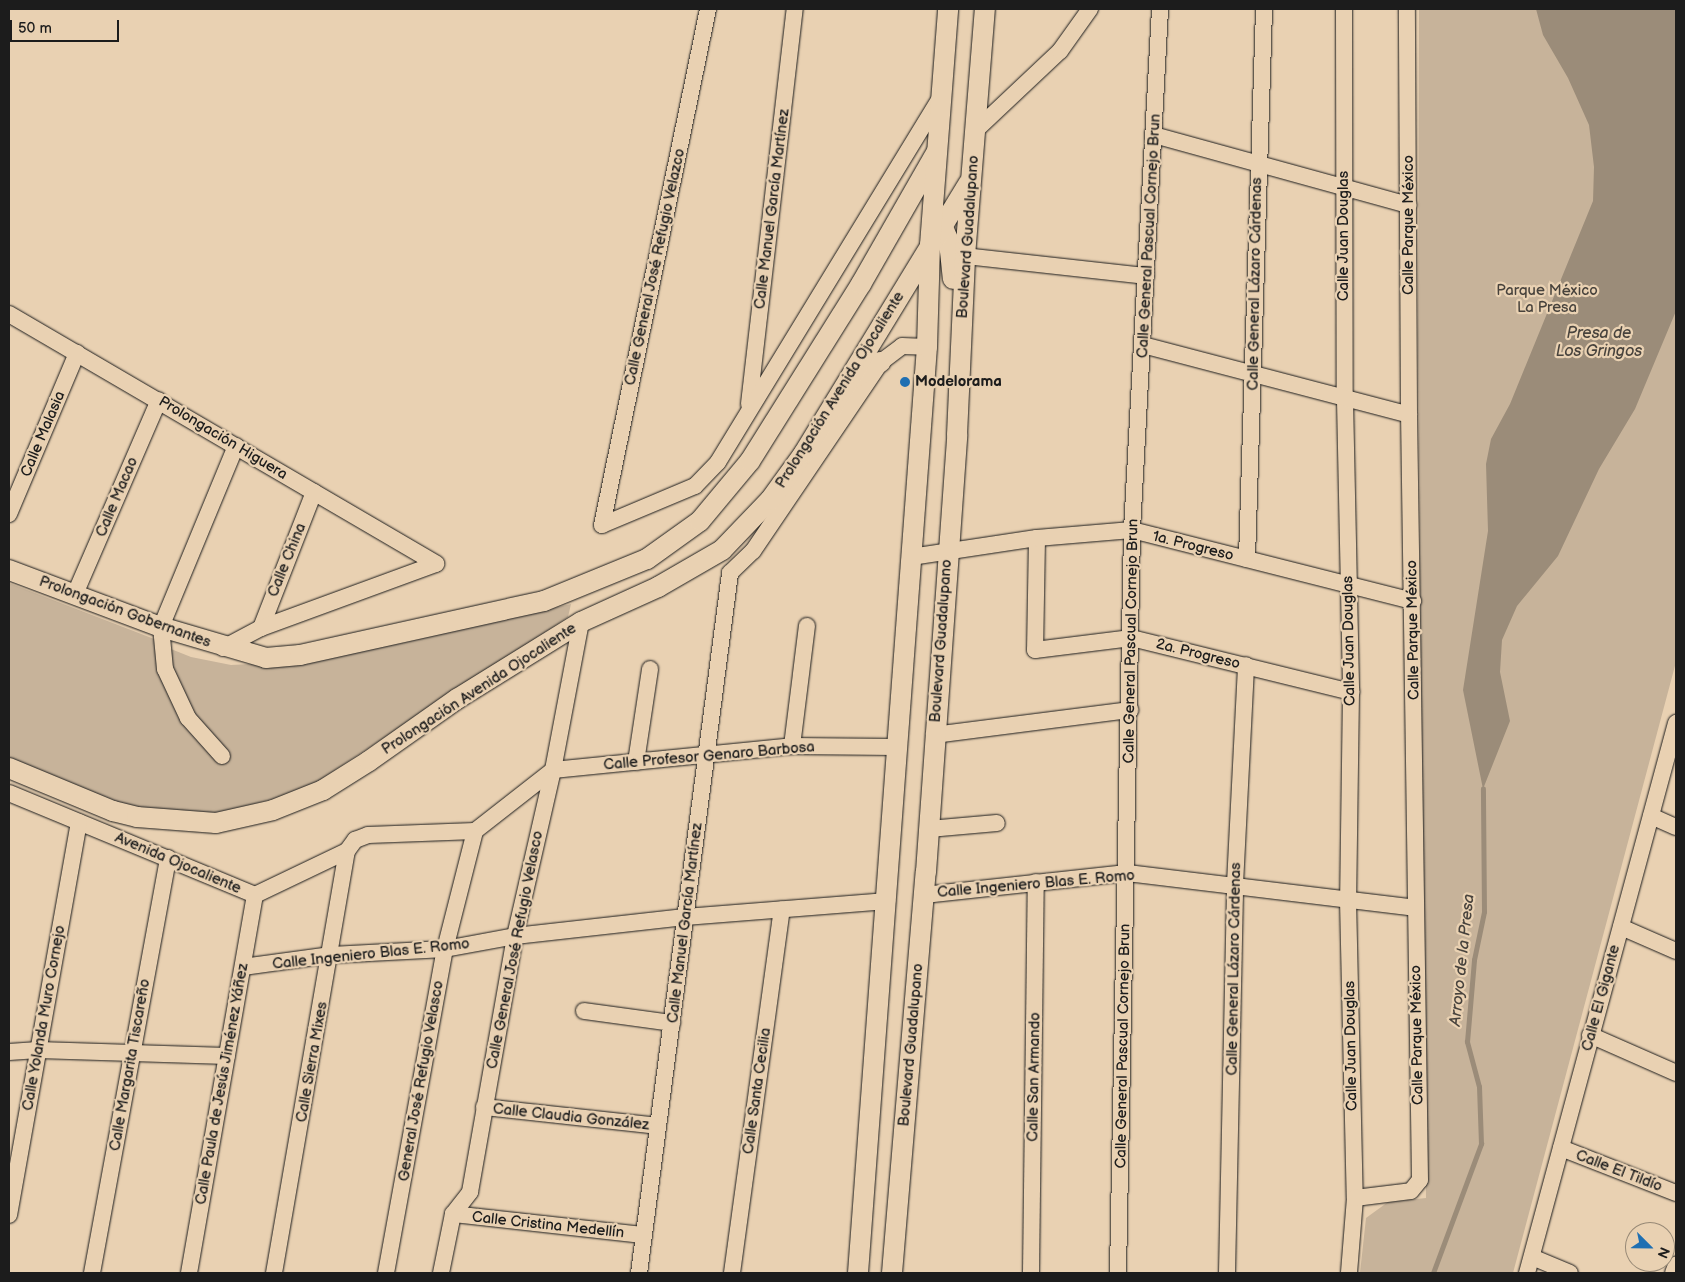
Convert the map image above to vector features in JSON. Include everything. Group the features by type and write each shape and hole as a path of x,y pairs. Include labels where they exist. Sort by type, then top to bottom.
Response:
{"main road":[{"path":"858,1273 927,347 930,245 948,9"},
{"name":"Boulevard Guadalupano","path":"892,1273 929,829 934,735 957,435 965,256 973,176 984,9"},
{"path":"223,648 266,658 300,655 544,601 571,592 647,559 700,521 750,461 861,284 906,202 938,149"},
{"name":"Prolongación Avenida Ojocaliente","path":"113,811 165,820 216,823 273,810 323,790 362,766 457,699 581,622 658,587 722,550 770,500 847,382 973,176"},
{"path":"906,202 934,208 944,226 953,258 946,407 957,435"},
{"path":"847,382 881,362"},
{"name":"Prolongación Gobernantes","path":"9,570 161,627 223,648"},
{"name":"Avenida Ojocaliente","path":"9,768 113,811"}],"street":[{"name":"Calle General José Refugio Velazco","path":"708,9 602,526 695,486 718,462 729,445"},
{"name":"Calle Manuel García Martínez","path":"748,410 795,9"},
{"path":"975,131 1060,51 1090,9"},
{"name":"Calle General Pascual Cornejo Brun","path":"1118,1273 1132,530 1160,9"},
{"name":"Calle General Lázaro Cárdenas","path":"1247,559 1264,9"},
{"name":"Calle Juan Douglas","path":"1344,9 1345,400 1351,692 1348,900 1355,1198 1349,1273"},
{"name":"Calle Parque México","path":"1355,1198 1411,1191 1420,1180 1409,415 1408,9"},
{"path":"750,461 729,445 748,410 942,97"},
{"path":"1154,135 1409,205"},
{"path":"965,256 1146,276"},
{"name":"Prolongación Higuera","path":"9,314 159,400 436,564"},
{"path":"1143,345 1345,400 1409,415"},
{"path":"881,362 902,346 927,347"},
{"name":"Calle Malasia","path":"9,514 77,353"},
{"name":"Calle Manuel García Martínez","path":"638,1273 730,573 753,551 881,362"},
{"name":"Calle Macao","path":"75,594 159,400"},
{"path":"222,756 188,718 165,669 161,627 236,446"},
{"name":"Calle China","path":"260,628 314,492"},
{"name":"1a. Progreso","path":"911,556 1037,538 1132,530 1412,601"},
{"name":"2a. Progreso","path":"1037,538 1036,650 1131,638 1351,692"},
{"name":"Prolongación Gobernantes","path":"223,648 260,628 436,564"},
{"name":"Calle General José Refugio Velasco","path":"441,1273 453,1214 470,1192 516,936 553,770 581,622"},
{"path":"792,746 807,626"},
{"name":"Calle General Lázaro Cárdenas","path":"1227,1273 1235,884 1246,665"},
{"path":"636,762 650,669"},
{"path":"934,735 1130,710"},
{"name":"Calle El Gigante","path":"1527,1273 1676,723"},
{"name":"Calle Profesor Genaro Barbosa","path":"553,770 792,746 896,747"},
{"path":"475,831 553,770"},
{"name":"Avenida Ojocaliente","path":"9,793 255,895 347,851 356,840 368,835 475,831"},
{"path":"1651,816 1676,827"},
{"name":"Calle Yolanda Muro Cornejo","path":"9,1215 79,822"},
{"path":"929,829 997,823"},
{"name":"General José Refugio Velasco","path":"386,1273 445,949 475,831"},
{"name":"Calle Sierra Mixes","path":"274,1273 331,955 347,851"},
{"name":"Calle Margarita Tiscareño","path":"92,1273 168,858"},
{"name":"Calle Ingeniero Blas E. Romo","path":"924,895 1127,873 1235,884 1415,908"},
{"name":"Calle San Armando","path":"1031,1273 1036,882"},
{"name":"Calle Paula de Jesús Jiménez Yáñez","path":"189,1273 255,895"},
{"name":"Calle Ingeniero Blas E. Romo","path":"243,967 331,955 445,949 516,936 685,917 887,901"},
{"name":"Calle Santa Cecilia","path":"732,1273 782,909"},
{"path":"1621,927 1676,951"},
{"path":"584,1011 672,1023"},
{"path":"1590,1035 1676,1074"},
{"path":"9,1052 38,1050 227,1056"},
{"name":"Calle Claudia González","path":"484,1107 658,1126"},
{"name":"Calle El Tildío","path":"1561,1148 1676,1193"},
{"name":"Calle Cristina Medellín","path":"453,1214 644,1235"},
{"path":"1532,1257 1570,1273"},
{"path":"1673,1273 1676,1265"}],"green space":[{"name":"Parque México La Presa","path":"1419,9 1676,9 1676,662 1513,1273 1360,1273 1366,1218 1388,1202 1426,1198 1418,349"},
{"path":"9,583 162,642 166,647 191,657 231,665 307,661 402,643 571,604 568,617 303,791 220,813 140,811 9,759"}],"water":[{"name":"Presa de Los Gringos","path":"1536,9 1676,9 1676,311 1635,409 1599,469 1558,556 1517,606 1502,640 1500,672 1510,721 1483,789 1463,690 1488,531 1486,464 1491,439 1510,404 1593,201 1594,167 1589,125 1568,78 1543,35"}],"waterway":[{"name":"Arroyo de la Presa","path":"1433,1273 1481,1144 1479,1087 1467,1042 1474,960 1484,912 1483,789"}],"place":[{"name":"Modelorama","path":"905,382"}]}
